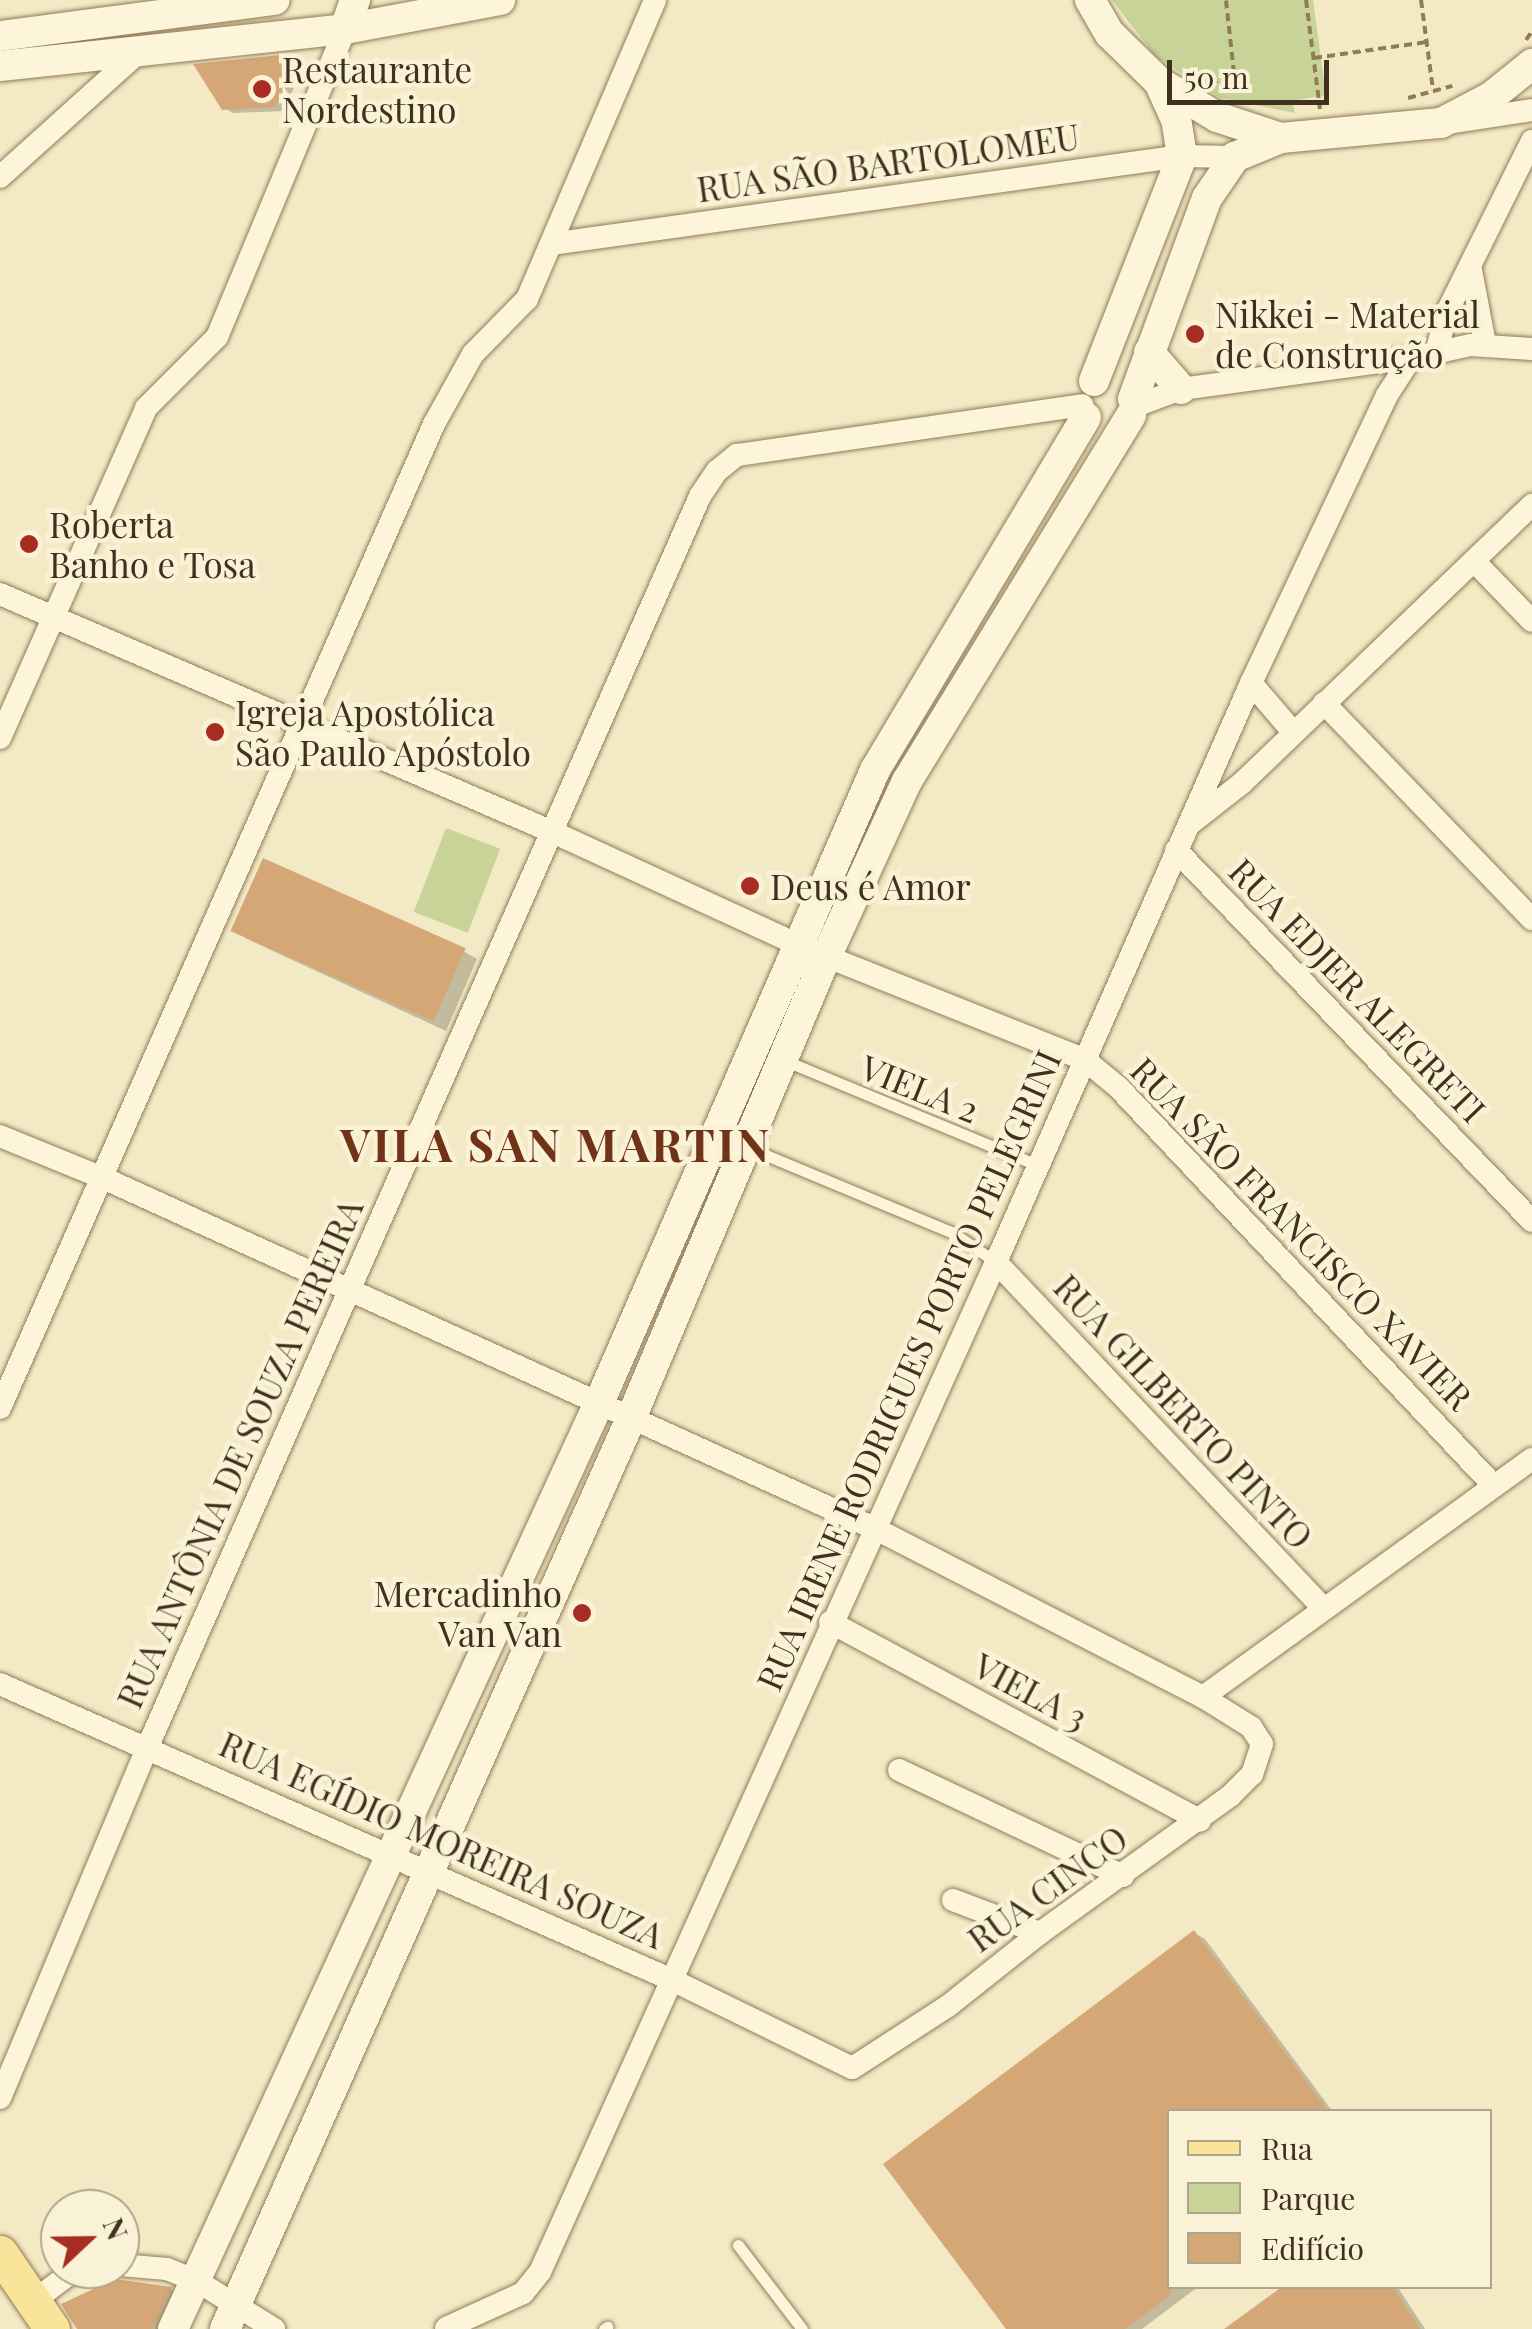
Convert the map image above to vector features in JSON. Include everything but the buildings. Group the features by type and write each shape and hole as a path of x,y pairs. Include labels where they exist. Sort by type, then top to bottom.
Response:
{"main road":[{"path":"0,36 275,0"},
{"path":"345,29 355,0"},
{"path":"0,66 345,29 500,0"},
{"path":"1090,0 1110,34 1159,82 1217,117 1281,138"},
{"path":"174,2329 812,951 907,780 1132,407 1208,198 1235,157 1281,138 1441,123 1491,97 1526,56"},
{"path":"231,2319 632,1416 782,1059 812,951 875,770 1088,401 1182,156 1176,120 1159,82"},
{"path":"1149,352 1181,388"},
{"path":"1088,401 1118,380 1132,407"},
{"path":"1088,401 1109,429 1132,407"},
{"path":"0,2253 44,2315"}],"street":[{"path":"0,1408 434,424 473,354 527,299 655,0"},
{"path":"0,738 146,408 217,337 345,29"},
{"path":"0,177 141,50"},
{"path":"1441,123 1532,110"},
{"path":"1436,352 1448,310 1472,270 1532,142"},
{"name":"RUA SÃO BARTOLOMEU","path":"551,244 1182,156 1235,157"},
{"path":"1472,270 1486,344"},
{"path":"1132,407 1181,388 1411,358 1486,344 1532,348"},
{"name":"RUA IRENE RODRIGUES PORTO PELEGRINI","path":"446,2328 523,2294 540,2272 830,1622 996,1262 1176,850 1387,396 1411,358"},
{"path":"1372,363 1387,396"},
{"name":"RUA ANTÔNIA DE SOUZA PEREIRA","path":"0,2098 148,1746 347,1292 555,833 700,496 717,471 738,455 1088,401"},
{"path":"1188,824 1242,782 1532,505"},
{"path":"1474,561 1532,622"},
{"name":"RUA SÃO FRANCISCO XAVIER","path":"0,594 555,833 812,951 1085,1060 1118,1087 1494,1486"},
{"path":"1252,683 1293,732"},
{"path":"1324,703 1532,920"},
{"name":"RUA EDJER ALEGRETI","path":"1176,850 1532,1221"},
{"path":"0,1136 103,1178 874,1528 1203,1697 1322,1607 1532,1459"},
{"name":"RUA GILBERTO PINTO","path":"996,1262 1322,1607"},
{"name":"VIELA 3","path":"830,1622 1200,1820"},
{"name":"RUA EGÍDIO MOREIRA SOUZA","path":"0,1684 672,1980 852,2068"},
{"name":"RUA CINCO","path":"852,2068 948,2006 1040,1933 1200,1820 1252,1774 1262,1744 1251,1727 1203,1697"},
{"path":"899,1770 1124,1876"},
{"path":"953,1900 1040,1933"},
{"path":"140,2266 167,2269 197,2281 231,2319 274,2329"},
{"path":"44,2315 60,2289"}],"lane":[{"name":"VIELA 2","path":"782,1059 1038,1166"},
{"path":"745,1146 953,1232 996,1262"},
{"path":"738,2245 802,2329"}],"path":[{"path":"1226,0 1234,73"},
{"path":"1306,0 1321,118"},
{"path":"1421,0 1433,92"},
{"path":"1526,56 1532,31"},
{"path":"1314,58 1427,42"},
{"path":"1404,100 1460,84"}],"green space":[{"path":"1112,0 1313,0 1326,95 1292,101 1295,113 1221,98 1156,57"},
{"path":"446,828 500,849 468,933 414,912"}],"place":[{"name":"Restaurante Nordestino","path":"262,89"},
{"name":"Nikkei - Material de Construção","path":"1195,334"},
{"name":"Roberta Banho e Tosa","path":"29,544"},
{"name":"Igreja Apostólica São Paulo Apóstolo","path":"215,732"},
{"name":"Deus é Amor","path":"750,886"},
{"name":"Mercadinho Van Van","path":"582,1613"}],"district":[{"name":"VILA SAN MARTIN","path":"556,1144"}]}
